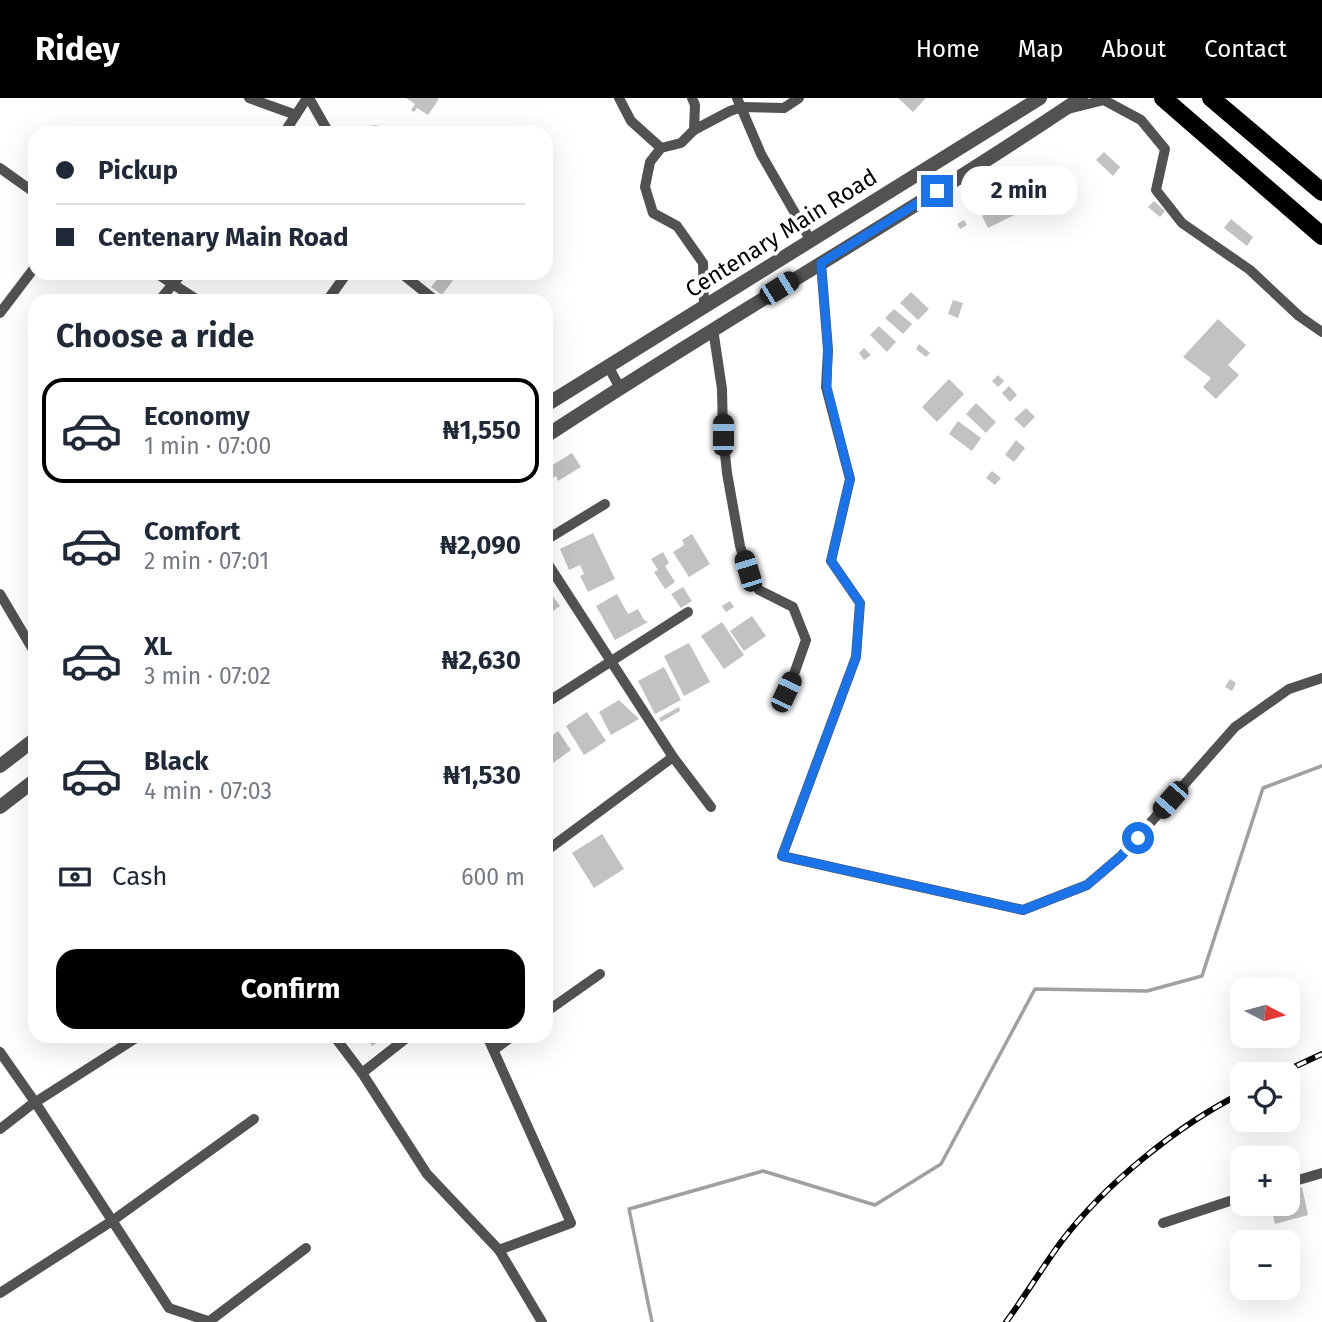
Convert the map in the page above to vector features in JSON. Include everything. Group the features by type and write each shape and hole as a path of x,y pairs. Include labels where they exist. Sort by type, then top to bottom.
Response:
{"highway":[{"path":"1163,98 1322,236"},
{"path":"1211,98 1322,192"}],"street":[{"path":"249,98 296,115"},
{"path":"289,126 308,98 324,126"},
{"path":"619,98 631,121 661,148"},
{"path":"692,98 695,105 694,130"},
{"path":"704,307 703,263 677,226 653,214 645,187 650,162 661,148 681,143 694,130 730,111 740,102 784,108 799,98"},
{"name":"Centenary Main Road","path":"553,401 1040,98"},
{"name":"Centenary Main Road","path":"553,431 713,329 1007,148 1081,98"},
{"path":"1062,110 1104,100 1140,120 1165,149 1156,190 1182,223 1250,270 1299,316 1322,332"},
{"path":"740,102 761,154 811,241"},
{"path":"0,168 28,188"},
{"path":"821,263 828,350 827,387 850,479 831,561 860,603 856,657 782,856 1023,910 1087,885 1121,856 1235,727 1289,689 1322,678"},
{"path":"0,313 28,276"},
{"path":"167,280 188,294"},
{"path":"165,294 176,280"},
{"path":"410,280 427,294"},
{"path":"713,329 722,389 727,473 740,546 758,590 793,607 806,640 779,706"},
{"path":"608,366 620,388"},
{"path":"553,536 605,504"},
{"path":"553,572 673,757 711,807"},
{"path":"0,594 28,641"},
{"path":"553,699 688,612"},
{"path":"0,766 28,744"},
{"path":"553,845 673,757"},
{"path":"0,807 28,785"},
{"path":"553,1008 600,974"},
{"path":"0,1129 35,1102 128,1043"},
{"path":"339,1043 362,1073 426,1174 499,1250 542,1322"},
{"path":"362,1073 400,1043"},
{"path":"491,1043 571,1223 499,1250"},
{"path":"495,1049 503,1043"},
{"path":"0,1052 169,1308 211,1321 306,1248"},
{"path":"0,1293 112,1221 254,1119"},
{"path":"1300,1179 1322,1173"},
{"path":"1163,1223 1230,1201"}],"building":[{"path":"406,98 439,99 428,115 417,108 414,112 411,110 415,104"},
{"path":"898,98 926,98 913,112"},
{"path":"1104,152 1120,167 1113,176 1096,160"},
{"path":"1042,186 1049,198 988,228 982,216"},
{"path":"1154,201 1165,211 1160,217 1148,207"},
{"path":"1231,219 1253,237 1247,246 1224,228"},
{"path":"964,220 967,225 960,229 957,224"},
{"path":"436,280 453,280 443,294 431,287"},
{"path":"911,292 929,309 918,320 900,303"},
{"path":"953,300 963,303 958,318 948,314"},
{"path":"894,309 912,324 903,334 885,318"},
{"path":"1218,319 1246,345 1228,365 1239,375 1216,399 1203,387 1211,378 1183,357"},
{"path":"879,326 896,342 887,352 870,335"},
{"path":"919,344 930,353 926,357 916,349"},
{"path":"864,348 871,355 864,360 859,353"},
{"path":"998,375 1004,381 998,387 992,381"},
{"path":"949,379 964,394 937,422 922,407"},
{"path":"1009,386 1017,395 1010,402 1002,393"},
{"path":"976,403 996,422 986,433 966,414"},
{"path":"1026,408 1035,417 1024,428 1014,419"},
{"path":"958,421 981,438 972,451 949,434"},
{"path":"1016,440 1025,448 1014,462 1005,455"},
{"path":"572,453 581,467 558,481 556,476 553,478 553,465"},
{"path":"992,471 1001,478 995,485 986,478"},
{"path":"593,533 615,579 588,592 580,576 584,574 580,565 569,570 560,549"},
{"path":"692,534 710,564 689,577 673,552 684,545 682,540"},
{"path":"663,552 669,563 665,566 675,582 665,589 654,572 658,570 651,559"},
{"path":"683,587 692,601 681,608 671,594"},
{"path":"617,594 628,614 638,609 648,622 615,640 596,606"},
{"path":"553,596 560,606 553,611"},
{"path":"730,601 734,607 726,612 722,606"},
{"path":"752,616 766,636 744,651 730,631"},
{"path":"722,622 744,655 724,669 701,636"},
{"path":"689,643 710,682 684,696 664,656"},
{"path":"664,667 681,700 655,714 638,681"},
{"path":"1230,679 1236,683 1232,691 1225,687"},
{"path":"619,700 639,719 611,735 599,712"},
{"path":"679,707 680,711 661,722 659,718"},
{"path":"587,712 606,741 584,755 566,726"},
{"path":"558,731 571,750 553,763 553,735"},
{"path":"602,834 624,869 594,888 572,853"},
{"path":"1300,1188 1308,1215 1275,1224 1273,1216 1300,1216"}],"waterway":[{"path":"652,1322 629,1209 763,1171 875,1205 941,1164 1035,989 1147,991 1202,976 1263,788 1322,766"}],"railway":[{"path":"1300,1064 1322,1054"},
{"path":"1006,1322 1061,1242 1099,1199 1168,1139 1230,1100"}],"route":[{"path":"937,191 821,263 828,350 827,387 850,479 831,561 860,603 856,657 782,856 1023,910 1087,885 1138,838"}]}
